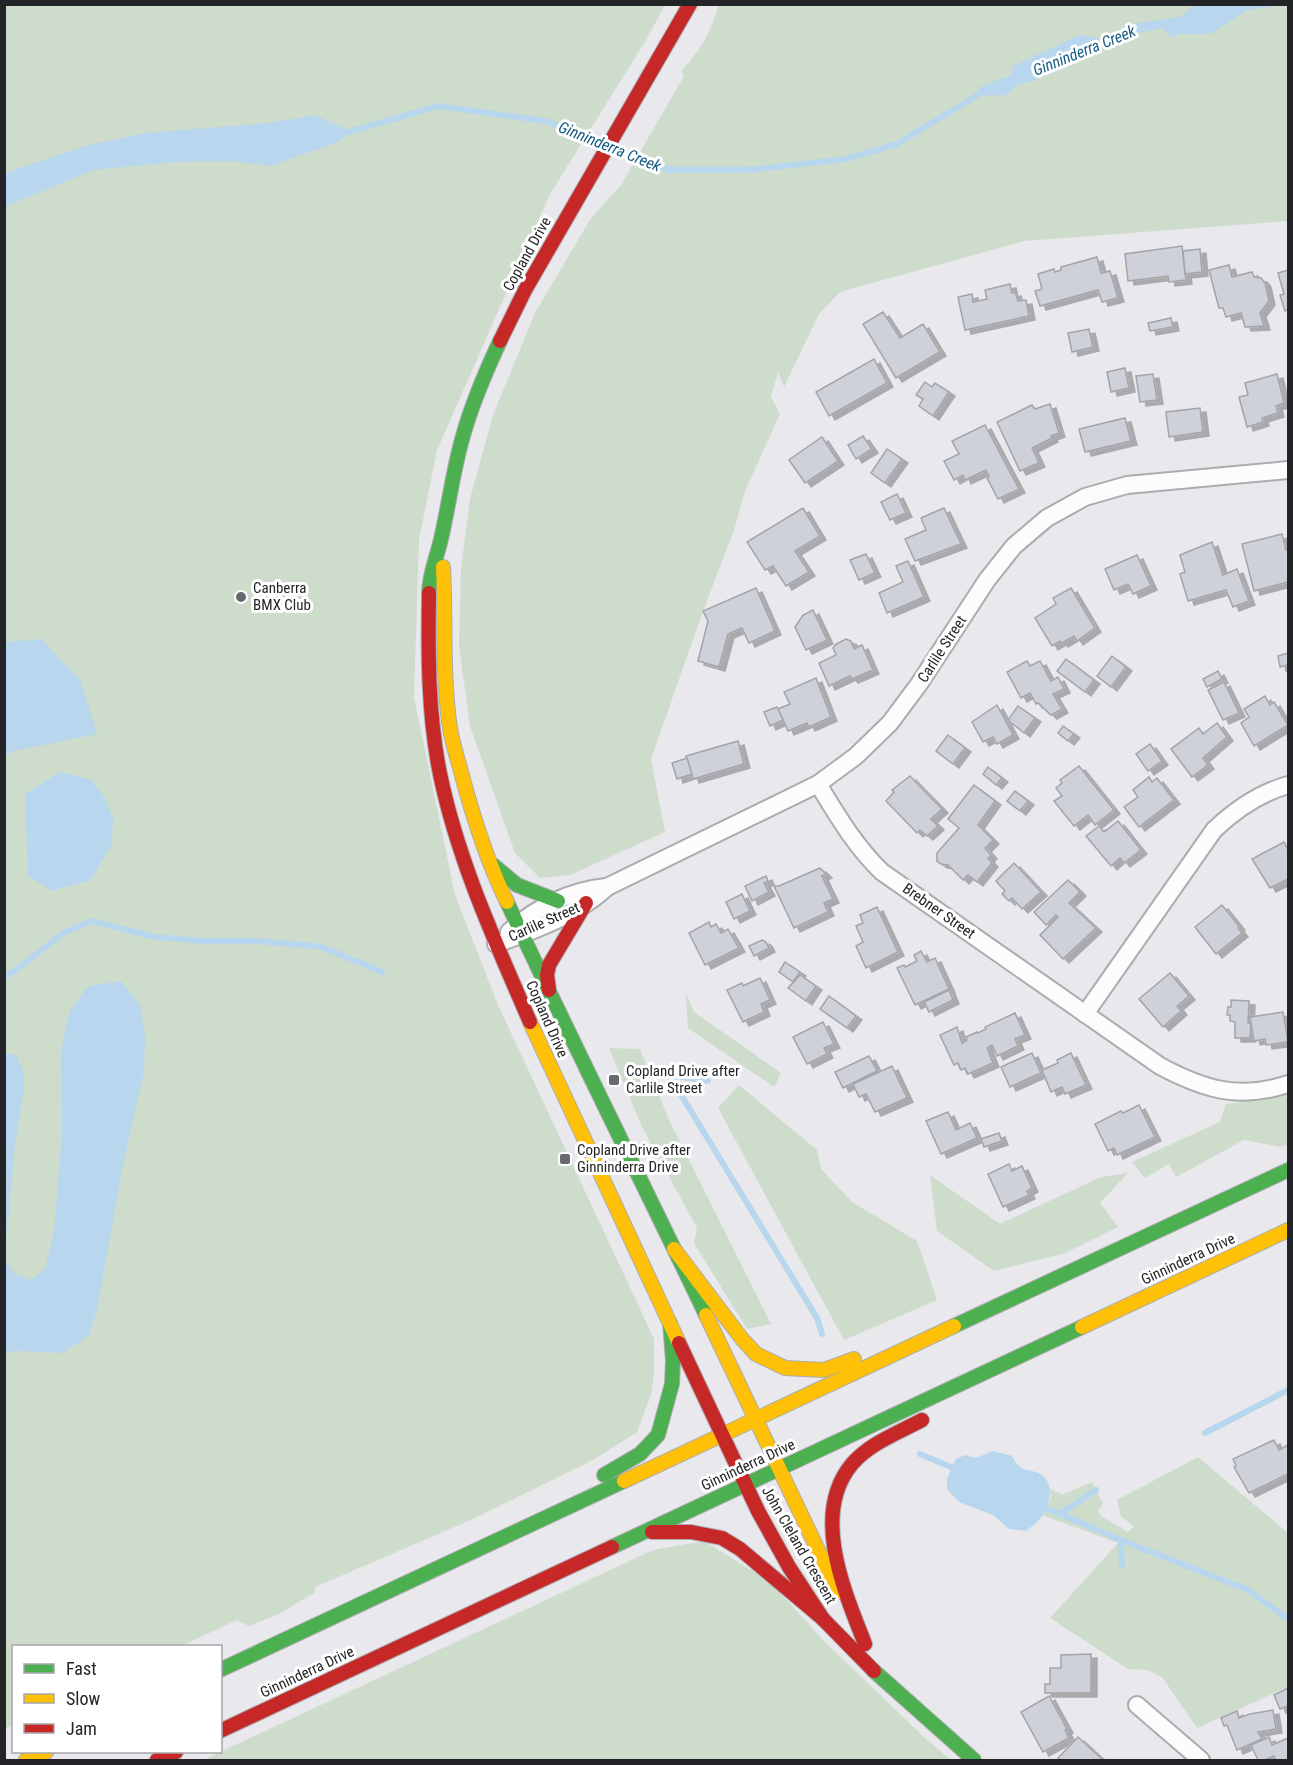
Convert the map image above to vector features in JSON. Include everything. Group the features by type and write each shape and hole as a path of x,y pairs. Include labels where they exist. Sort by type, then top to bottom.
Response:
{"main road":[{"name":"Copland Drive","path":"690,4 525,290 487,369 463,435 441,539 429,583 428,670 440,772 454,830 473,890 543,1052 745,1485"},
{"name":"Copland Drive","path":"441,539 444,585 444,664 450,729 466,796 488,860 580,1059 620,1135 779,1469"},
{"path":"429,583 444,585"},
{"path":"488,860 517,885 558,901"},
{"path":"549,992 547,975 549,965 586,903"},
{"path":"222,1669 723,1436 955,1323 1288,1170"},
{"name":"Ginninderra Drive","path":"222,1730 779,1469 983,1381 1082,1328 1288,1230"},
{"path":"674,1248 742,1339 756,1354 785,1368 824,1370 955,1323"},
{"path":"516,1533 579,1489 634,1459 656,1437 668,1406 674,1380 674,1350 670,1323"},
{"path":"966,1396 983,1381"},
{"path":"865,1644 840,1577 832,1525 834,1504 840,1485 851,1465 868,1449 936,1412"},
{"name":"John Cleland Crescent","path":"779,1469 865,1644 903,1697"},
{"name":"John Cleland Crescent","path":"745,1485 789,1568 823,1619 861,1659 974,1761"},
{"path":"645,1531 691,1532 722,1538 740,1549 823,1619"},
{"path":"26,1761 44,1753"},
{"path":"157,1761 174,1753"}],"street":[{"name":"Carlile Street","path":"496,944 520,929 586,903 607,887 818,784 856,756 890,723 919,684 987,580 1014,546 1047,518 1085,497 1127,485 1288,470"},
{"name":"Brebner Street","path":"818,784 842,824 867,857 882,872 1160,1066 1191,1082 1224,1091 1242,1092 1276,1088 1288,1084"},
{"path":"1085,1014 1214,830 1226,818 1253,799 1288,785"},
{"name":"Carlile Street","path":"520,929 526,917 558,901 583,890 607,887"},
{"path":"1137,1706 1201,1761"}],"green space":[{"path":"4,5 665,5 646,40 550,194 437,450 419,540 414,697 455,895 498,1005 654,1339 651,1395 637,1432 593,1460 473,1519 315,1587 314,1593 279,1614 249,1626 237,1620 183,1645 12,1645 12,1725 5,1729"},
{"path":"719,5 1288,5 1288,221 1024,241 840,292 819,314 784,387 778,372 771,397 780,414 745,491 734,530 651,759 665,832 570,875 540,878 515,853 470,726 459,646 461,568 470,499 493,415 535,313 591,218 621,185 684,76 682,70 705,40"},
{"path":"686,993 694,1012 781,1073 774,1087 688,1028"},
{"path":"609,1048 640,1049 670,1122 771,1324 747,1329 694,1243 697,1228 642,1127"},
{"path":"739,1085 817,1150 821,1169 852,1202 917,1241 937,1300 844,1340 718,1108"},
{"path":"1288,1092 1288,1144 1281,1147 1244,1140 1176,1177 1169,1164 1145,1178 1132,1162 1220,1122 1226,1104 1271,1098"},
{"path":"1128,1173 1100,1203 1118,1227 1063,1254 994,1271 937,1231 930,1175 1000,1224 1101,1177"},
{"path":"1198,1457 1288,1533 1288,1687 1197,1728 1162,1677 1147,1670 1128,1669 1050,1618 1118,1543 1042,1515 1051,1497 1049,1488 1062,1495 1092,1482 1103,1504 1098,1510 1101,1516 1128,1532 1134,1526 1121,1517 1117,1500"},
{"path":"704,1541 770,1582 825,1642 951,1760 203,1760 222,1753 653,1550"}],"water":[{"path":"1251,4 1252,7 1210,34 1179,34 1172,38 1162,28 1133,34 1131,24 1180,17 1194,5"},
{"path":"1080,35 1103,39 1091,55 1056,72 1017,86 1006,95 975,96 980,87 1011,75 1013,66"},
{"path":"316,115 350,131 340,141 271,166 228,161 176,162 93,170 5,207 5,173 85,146 146,133 267,123"},
{"path":"41,639 80,680 97,734 9,752 5,760 5,645 6,642"},
{"path":"60,772 91,780 103,795 113,818 112,843 91,880 52,891 28,876 25,794"},
{"path":"121,981 140,1005 145,1037 144,1072 123,1165 97,1310 89,1335 63,1353 5,1352 5,1258 14,1274 31,1280 45,1269 54,1232 62,1134 61,1052 69,1012 88,986"},
{"path":"5,1052 17,1056 23,1070 24,1087 15,1145 5,1253"},
{"path":"993,1451 1012,1456 1021,1468 1038,1473 1048,1482 1050,1496 1045,1511 1026,1531 1009,1529 993,1515 959,1502 947,1489 947,1479 956,1459 965,1455 976,1458"}],"building":[{"path":"1182,246 1186,280 1169,282 1168,276 1128,281 1125,254"},
{"path":"1200,249 1202,272 1185,274 1183,251"},
{"path":"1097,257 1101,273 1110,271 1118,298 1102,302 1098,290 1040,306 1035,291 1042,289 1038,274 1054,269 1055,272 1061,270 1061,267"},
{"path":"1229,265 1232,277 1252,272 1254,277 1261,278 1265,283 1269,301 1260,313 1264,326 1245,327 1241,313 1226,317 1223,308 1219,308 1209,270"},
{"path":"1288,270 1288,309 1285,311 1280,295 1284,294 1278,273"},
{"path":"1010,284 1012,293 1015,292 1018,301 1026,300 1029,316 965,330 958,297 972,294 973,302 987,299 985,290"},
{"path":"883,312 900,338 923,324 940,352 896,378 863,324"},
{"path":"1171,318 1173,327 1150,331 1148,323"},
{"path":"1089,329 1093,347 1072,352 1068,333"},
{"path":"874,359 887,383 829,416 816,392"},
{"path":"1125,368 1129,388 1111,392 1107,372"},
{"path":"1153,374 1157,400 1140,402 1136,376"},
{"path":"1277,374 1284,403 1276,406 1278,413 1262,418 1263,422 1247,427 1239,397 1248,395 1245,383"},
{"path":"925,382 932,387 935,383 949,392 933,416 919,406 923,399 916,395"},
{"path":"1050,404 1059,433 1032,448 1039,463 1020,471 997,422 1032,405 1035,409"},
{"path":"1200,408 1203,432 1169,437 1166,412"},
{"path":"1125,418 1131,441 1085,452 1079,429"},
{"path":"985,425 1019,489 998,499 987,478 989,476 986,470 965,480 963,475 954,480 944,461 959,454 952,441"},
{"path":"863,436 872,449 856,459 848,445"},
{"path":"822,437 838,461 805,483 789,460"},
{"path":"887,449 902,459 885,483 871,473"},
{"path":"897,494 906,513 890,520 881,502"},
{"path":"803,508 820,536 795,551 809,572 786,586 773,566 765,570 747,542"},
{"path":"944,508 961,544 915,561 905,539 926,530 921,518"},
{"path":"1282,534 1286,550 1288,549 1288,582 1254,591 1242,544"},
{"path":"1212,542 1223,575 1237,569 1249,601 1233,607 1226,590 1188,601 1180,574 1185,572 1180,555"},
{"path":"866,554 875,573 859,580 850,560"},
{"path":"1137,555 1151,586 1133,594 1128,584 1114,590 1105,569"},
{"path":"908,561 924,597 887,613 879,593 903,582 896,566"},
{"path":"756,588 775,631 749,643 742,628 728,634 719,667 698,661 708,621 703,611"},
{"path":"1071,588 1095,628 1077,641 1074,636 1052,646 1035,618 1056,604 1053,598"},
{"path":"813,610 827,640 806,650 795,627 803,615"},
{"path":"846,639 851,641 854,649 862,645 873,670 852,679 850,676 829,686 819,663 836,655 833,648"},
{"path":"1288,653 1288,665 1280,667 1278,656"},
{"path":"1112,656 1126,667 1111,687 1097,676"},
{"path":"1066,659 1094,680 1085,692 1057,671"},
{"path":"1027,661 1030,666 1040,661 1051,681 1058,677 1064,689 1053,694 1062,709 1051,715 1038,703 1036,704 1030,693 1021,698 1007,672"},
{"path":"1218,671 1222,679 1207,687 1203,679"},
{"path":"816,678 831,717 809,727 807,723 788,731 778,709 790,704 784,692"},
{"path":"1224,682 1239,713 1223,720 1208,690"},
{"path":"1265,696 1270,705 1274,702 1288,725 1254,746 1241,723 1249,717 1244,709"},
{"path":"997,705 1013,735 997,744 993,737 983,742 972,722"},
{"path":"1018,706 1035,718 1024,733 1008,720"},
{"path":"777,707 783,720 770,726 764,712"},
{"path":"1217,723 1227,737 1203,758 1208,765 1192,777 1171,749 1199,728 1203,734"},
{"path":"1063,726 1074,734 1068,741 1058,733"},
{"path":"948,735 965,748 953,764 936,751"},
{"path":"738,741 744,764 693,779 686,756"},
{"path":"1150,744 1162,761 1148,771 1136,754"},
{"path":"687,758 692,774 677,779 672,763"},
{"path":"1079,766 1114,810 1095,825 1088,815 1074,826 1054,801 1062,796 1056,788 1062,783 1060,780"},
{"path":"988,767 1002,778 996,785 983,774"},
{"path":"910,776 942,809 931,819 938,826 927,836 920,830 917,833 886,801 894,792 892,790"},
{"path":"1149,777 1152,782 1157,778 1174,800 1139,827 1124,807 1138,797 1133,790"},
{"path":"974,785 995,801 978,825 993,840 985,848 991,855 988,858 992,863 977,882 968,875 963,880 948,865 937,861 937,853 959,828 948,819"},
{"path":"1015,791 1028,801 1020,811 1007,801"},
{"path":"1118,821 1141,850 1124,863 1120,858 1111,866 1086,836 1099,826 1104,832"},
{"path":"1284,842 1288,850 1288,879 1270,888 1252,859"},
{"path":"1014,863 1041,892 1022,909 1012,898 1009,901 1002,894 1005,891 996,881"},
{"path":"820,868 826,874 822,876 833,899 824,903 828,912 794,928 774,886 779,886"},
{"path":"766,876 768,881 764,883 769,892 752,901 745,886"},
{"path":"1068,880 1080,892 1069,903 1096,928 1063,959 1040,935 1058,917 1056,915 1046,925 1034,912"},
{"path":"742,894 750,911 734,919 726,902"},
{"path":"1222,905 1242,933 1216,954 1195,927"},
{"path":"877,907 898,952 866,968 856,946 863,942 856,926 863,923 860,915"},
{"path":"709,922 711,927 716,924 721,933 728,929 739,948 705,965 689,933"},
{"path":"762,940 769,948 754,956 749,946"},
{"path":"921,951 927,962 935,958 949,989 915,1005 897,968 917,961 914,955"},
{"path":"785,962 800,972 793,982 779,972"},
{"path":"1170,973 1189,996 1177,1006 1181,1011 1163,1027 1139,999"},
{"path":"800,975 816,986 806,1001 788,988"},
{"path":"760,978 770,1000 761,1004 764,1012 743,1022 727,990"},
{"path":"949,990 953,1000 929,1012 924,1002"},
{"path":"829,996 856,1016 847,1028 820,1009"},
{"path":"1231,1000 1249,1001 1250,1038 1235,1038 1235,1022 1230,1021 1230,1015 1227,1015 1228,1007 1231,1007"},
{"path":"1283,1012 1288,1042 1266,1045 1265,1039 1254,1041 1250,1017"},
{"path":"1015,1013 1025,1035 1015,1039 1018,1046 997,1056 992,1045 987,1048 993,1063 968,1074 965,1068 961,1070 958,1063 954,1065 940,1035 957,1027 962,1043 967,1040 966,1037"},
{"path":"823,1022 834,1044 824,1048 827,1054 807,1064 793,1037"},
{"path":"1032,1053 1041,1073 1010,1087 1001,1067"},
{"path":"1071,1053 1086,1085 1065,1094 1062,1087 1051,1092 1042,1070 1058,1063 1057,1060"},
{"path":"869,1056 877,1071 843,1088 835,1072"},
{"path":"892,1066 907,1098 875,1112 866,1094 859,1097 853,1084"},
{"path":"1139,1105 1155,1137 1117,1155 1114,1148 1108,1151 1095,1124"},
{"path":"948,1112 956,1130 970,1123 977,1138 941,1154 926,1121"},
{"path":"999,1133 1002,1141 984,1147 981,1139"},
{"path":"1009,1164 1012,1171 1022,1166 1032,1188 1027,1191 1029,1195 1003,1207 988,1174"},
{"path":"1274,1440 1279,1450 1288,1445 1288,1474 1249,1493 1234,1467 1236,1466 1233,1459"},
{"path":"1091,1654 1091,1693 1045,1693 1045,1684 1050,1684 1050,1668 1061,1668 1061,1655"},
{"path":"1288,1688 1288,1706 1280,1709 1274,1695"},
{"path":"1049,1696 1067,1729 1065,1730 1069,1738 1043,1752 1021,1712"},
{"path":"1273,1710 1276,1729 1258,1732 1262,1739 1237,1750 1227,1725 1224,1726 1221,1718 1237,1711 1239,1718"},
{"path":"1078,1737 1103,1760 1061,1760 1058,1758"},
{"path":"1269,1737 1272,1745 1288,1738 1288,1760 1276,1760 1274,1756 1258,1760 1251,1745"}],"waterway":[{"name":"Ginninderra Creek","path":"1246,7 1269,4"},
{"name":"Ginninderra Creek","path":"1097,41 1139,27"},
{"name":"Ginninderra Creek","path":"345,133 438,106 546,121 669,170 748,170 846,159 897,144 981,93"},
{"path":"4,977 63,933 92,921 154,937 202,941 259,941 322,947 382,972"},
{"path":"640,1068 669,1075 817,1318 822,1334"},
{"path":"669,1075 708,1081"},
{"path":"1205,1433 1288,1390"},
{"path":"920,1454 958,1470"},
{"path":"1060,1514 1096,1490"},
{"path":"1039,1505 1248,1590 1288,1619"},
{"path":"1121,1540 1122,1565"}],"traffic: fast":[{"path":"429,593 463,436 480,387 500,341"},
{"path":"493,865 517,885 558,901"},
{"path":"507,902 706,1315"},
{"path":"954,1326 1288,1170"},
{"path":"604,1475 640,1454 658,1435 672,1384 670,1323"},
{"path":"612,1547 1082,1327"},
{"path":"222,1669 624,1481"},
{"path":"874,1671 974,1760"}],"traffic: slow":[{"path":"443,567 446,688 451,733 480,836 507,902"},
{"path":"530,1022 679,1343"},
{"path":"1082,1327 1288,1230"},
{"path":"674,1249 742,1339 756,1354 785,1368 824,1370 854,1359"},
{"path":"706,1315 838,1592"},
{"path":"624,1481 954,1326"},
{"path":"26,1760 44,1753"}],"traffic: jam":[{"path":"500,341 525,290 690,4"},
{"path":"429,593 431,707 440,774 467,869 530,1022"},
{"path":"549,990 547,975 549,965 586,903"},
{"path":"679,1343 758,1511 789,1567 823,1619 874,1671"},
{"path":"865,1644 841,1578 835,1554 832,1529 834,1506 840,1484 859,1457 885,1439 922,1420"},
{"path":"652,1532 691,1532 722,1538 740,1549 823,1619"},
{"path":"222,1730 612,1547"},
{"path":"157,1760 174,1753"}],"place":[{"name":"Canberra BMX Club","path":"241,597"},
{"name":"Copland Drive after Carlile Street","path":"614,1080"},
{"name":"Copland Drive after Ginninderra Drive","path":"565,1159"}]}
